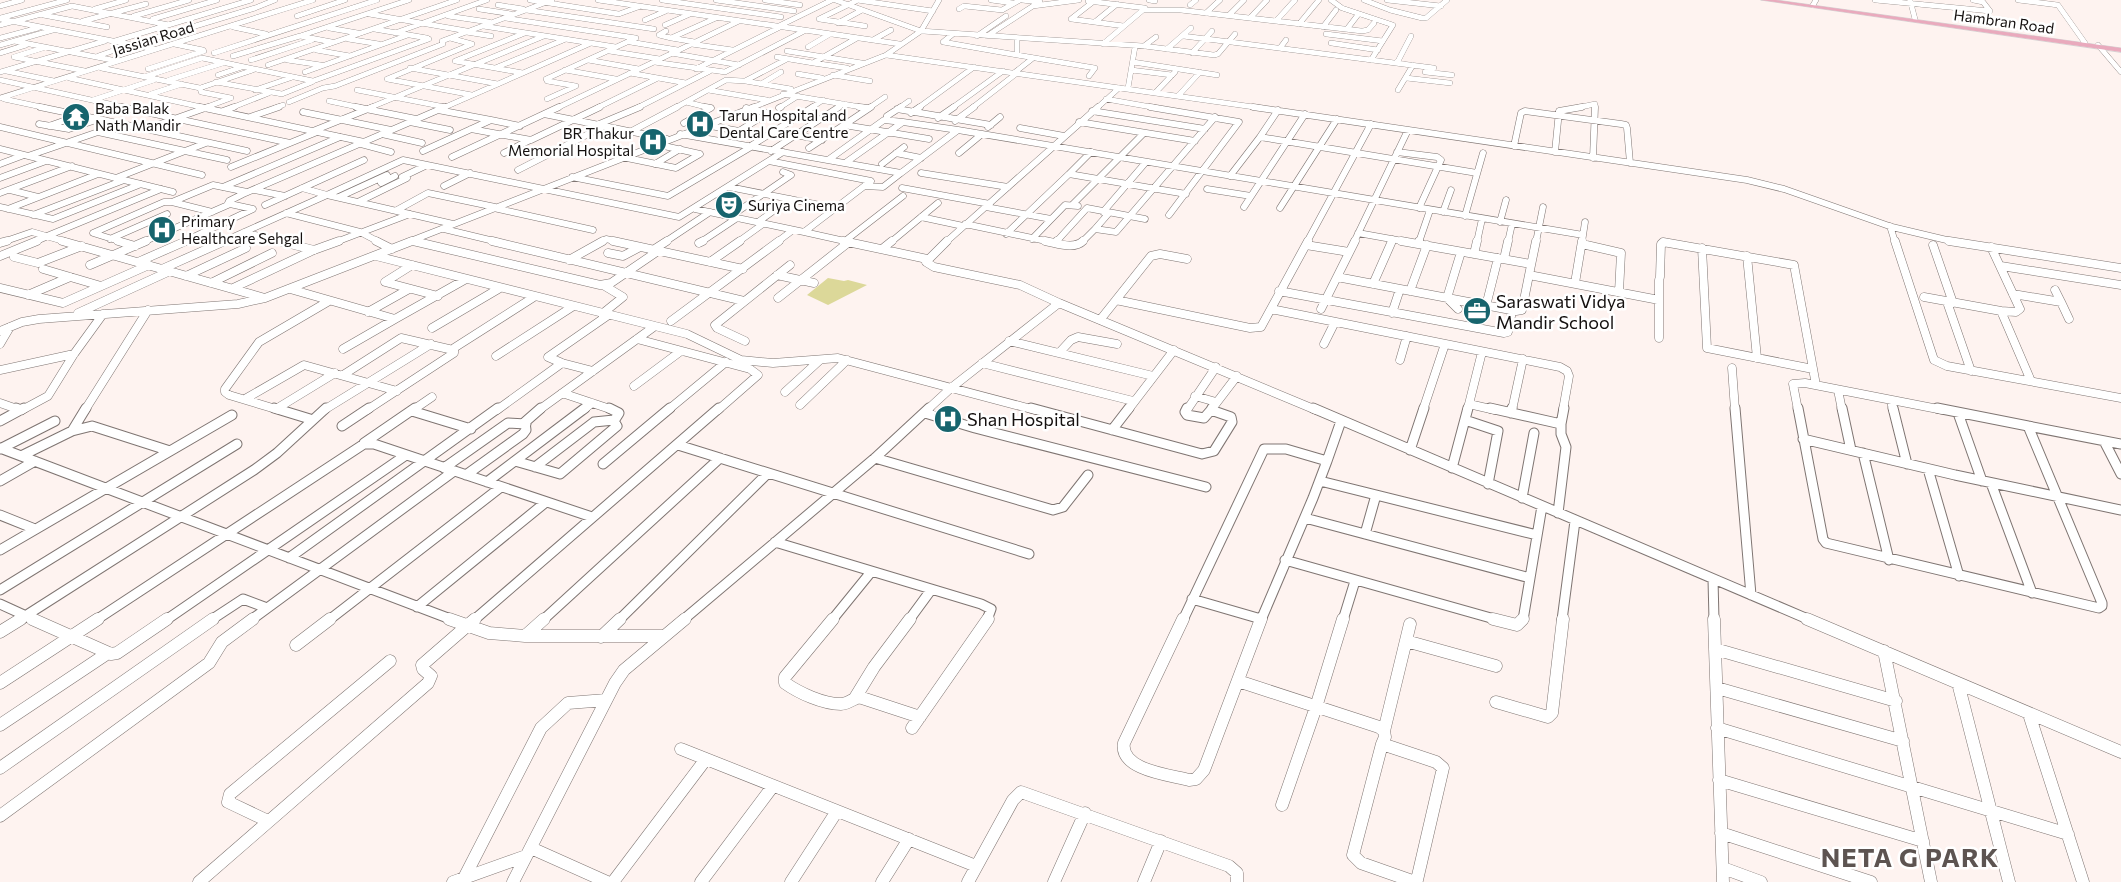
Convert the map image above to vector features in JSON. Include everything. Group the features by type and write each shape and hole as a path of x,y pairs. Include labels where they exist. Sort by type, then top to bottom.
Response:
{"main road":[{"name":"Hambran Road","path":"1764,0 2121,49"},
{"name":"Hambran Road","path":"1780,0 1815,2 1914,19 2099,46"}],"street":[{"path":"0,6 22,0"},
{"path":"0,11 44,0"},
{"path":"0,18 67,0"},
{"path":"92,10 126,0"},
{"path":"131,17 189,0"},
{"path":"150,20 217,0"},
{"path":"231,0 260,5"},
{"path":"114,42 251,0"},
{"path":"133,45 258,7 275,0"},
{"name":"Jassian Road","path":"0,98 313,0"},
{"path":"297,16 345,0"},
{"path":"144,77 214,54 214,52 377,0"},
{"path":"233,56 409,0"},
{"path":"268,65 457,0"},
{"path":"395,33 487,0"},
{"path":"530,0 619,14 641,6"},
{"path":"373,29 442,41 552,0"},
{"path":"598,0 900,44"},
{"path":"634,5 646,0"},
{"path":"662,0 781,17"},
{"path":"716,0 794,11"},
{"path":"765,0 800,5"},
{"path":"452,157 671,54 736,20 769,0"},
{"path":"696,69 834,0 920,31 976,36 1011,33"},
{"path":"654,62 724,72 857,0 933,11"},
{"path":"0,331 32,320 246,303 265,298 376,256 622,156 832,74 886,55 920,31 938,0"},
{"path":"970,0 962,7 1002,10 1020,0 1085,8"},
{"path":"991,0 1013,3"},
{"path":"987,36 1033,6 1081,0 1144,8 1143,10"},
{"path":"1149,0 1155,1"},
{"path":"1190,5 1196,0"},
{"path":"1206,13 1220,0"},
{"path":"1229,15 1244,0"},
{"path":"1250,18 1267,0"},
{"path":"1276,21 1295,0"},
{"path":"1299,24 1319,0"},
{"path":"1331,0 1342,8 1393,25 1371,60"},
{"path":"1364,0 1400,13 1424,18 1447,0"},
{"path":"1387,0 1412,1 1441,6"},
{"path":"1875,0 1911,2 1990,12 1984,2 1973,0"},
{"path":"2018,0 2043,1 2058,5 2085,43"},
{"path":"656,9 675,1"},
{"path":"702,15 733,1"},
{"path":"1094,1 1071,18 1124,26"},
{"path":"1400,13 1412,1"},
{"path":"81,22 146,2"},
{"path":"1911,2 1914,19"},
{"path":"1961,2 1959,4 1961,9"},
{"path":"821,33 840,22 881,4"},
{"path":"1095,22 1117,4"},
{"path":"874,15 894,5"},
{"path":"1164,9 1169,5"},
{"path":"0,25 72,6 169,25"},
{"path":"498,6 654,29"},
{"path":"479,9 514,14"},
{"path":"1103,44 1143,10 1164,9 1229,15 1367,31 1374,23"},
{"path":"346,10 491,36"},
{"path":"645,20 667,10"},
{"path":"1323,27 1336,10"},
{"path":"435,14 492,22"},
{"path":"665,25 690,14"},
{"path":"40,15 109,27 82,36"},
{"path":"976,36 1006,16"},
{"path":"1347,29 1357,16"},
{"path":"846,36 882,17"},
{"path":"0,18 156,50"},
{"path":"505,18 636,38 545,80 576,86"},
{"path":"671,38 716,18"},
{"path":"819,19 865,26"},
{"path":"100,39 159,22"},
{"path":"230,26 269,34"},
{"path":"483,26 616,47"},
{"path":"0,38 40,27"},
{"path":"327,27 361,33"},
{"path":"1001,27 1017,38 1135,47 1144,46 1216,55 1236,34"},
{"path":"1167,49 1191,28"},
{"path":"0,45 54,30"},
{"path":"873,40 891,30"},
{"path":"1192,53 1212,31"},
{"path":"666,32 658,36 733,50"},
{"path":"455,61 526,33"},
{"path":"808,47 830,34"},
{"path":"953,34 942,42 1095,68 1089,76"},
{"path":"1326,34 1383,41"},
{"path":"306,72 408,35"},
{"path":"300,36 333,42"},
{"path":"231,167 544,36"},
{"path":"1183,36 1229,42 1253,42 1280,48 1397,63 1452,75"},
{"path":"1323,54 1336,36"},
{"path":"1397,63 1411,36"},
{"path":"1144,46 1156,37"},
{"path":"450,38 472,44 387,79 472,95"},
{"path":"813,63 857,38"},
{"path":"1017,38 1017,56"},
{"path":"251,60 315,39"},
{"path":"345,39 381,45"},
{"path":"216,82 283,94 313,81 429,39"},
{"path":"495,68 566,39"},
{"path":"2,71 107,40"},
{"path":"1280,48 1286,40"},
{"path":"14,41 120,61"},
{"path":"289,102 443,44 442,41"},
{"path":"629,42 678,50"},
{"path":"230,204 228,204 229,201 250,191 591,43"},
{"path":"1331,43 1378,50"},
{"path":"0,53 30,44"},
{"path":"174,44 214,52"},
{"path":"1299,50 1304,45"},
{"path":"2099,46 2121,72"},
{"path":"46,47 14,57 88,71"},
{"path":"1128,88 1135,47"},
{"path":"96,56 118,49"},
{"path":"313,49 350,56"},
{"path":"147,69 204,51"},
{"path":"609,51 660,59"},
{"path":"787,51 862,63"},
{"path":"671,54 740,65"},
{"path":"886,55 1179,95 1776,186 1890,226 1928,236 2121,268"},
{"path":"777,57 849,68"},
{"path":"202,58 313,81"},
{"path":"436,58 523,73"},
{"path":"947,128 1033,58"},
{"path":"285,59 322,66"},
{"path":"745,81 787,59"},
{"path":"588,60 639,69"},
{"path":"167,81 223,62"},
{"path":"1132,62 1217,75"},
{"path":"1069,81 1081,65"},
{"path":"218,75 242,66"},
{"path":"845,163 974,67"},
{"path":"1412,67 1434,68"},
{"path":"1398,90 1412,67"},
{"path":"98,68 200,88 255,69"},
{"path":"410,68 498,84"},
{"path":"1156,92 1178,69"},
{"path":"565,70 616,79"},
{"path":"1131,70 1172,75"},
{"path":"2,71 54,82"},
{"path":"597,125 629,112 710,71"},
{"path":"930,125 1003,71"},
{"path":"761,84 782,72"},
{"path":"1179,95 1200,72"},
{"path":"629,73 686,83"},
{"path":"798,74 822,78"},
{"path":"832,74 870,81"},
{"path":"590,79 597,76"},
{"path":"68,77 341,137 391,152"},
{"path":"255,90 294,77"},
{"path":"504,153 658,78"},
{"path":"1406,78 1450,83"},
{"path":"93,100 156,79"},
{"path":"0,80 290,143"},
{"path":"630,132 726,80 745,81 792,90"},
{"path":"547,99 583,83"},
{"path":"149,95 182,84"},
{"path":"146,129 231,98 201,92 200,88"},
{"path":"1119,88 964,225 927,259 926,264 1014,283 1040,293 1059,303 1216,367 2121,752"},
{"path":"357,90 445,107"},
{"path":"708,90 767,100"},
{"path":"223,111 271,93"},
{"path":"783,94 868,108"},
{"path":"779,108 798,96"},
{"path":"809,148 885,97"},
{"path":"0,98 247,151"},
{"path":"1106,99 1234,120 1239,123 1169,216"},
{"path":"571,177 668,196 750,147 822,100"},
{"path":"329,101 416,119"},
{"path":"887,116 909,101"},
{"path":"684,123 711,108 686,102"},
{"path":"771,151 843,104"},
{"path":"1554,152 1558,116 1562,109 1596,104 1593,158"},
{"path":"250,117 283,105"},
{"path":"704,125 739,131 768,113 746,108"},
{"path":"897,109 990,125"},
{"path":"438,110 520,126"},
{"path":"1230,176 1278,110"},
{"path":"1092,111 1205,129"},
{"path":"303,112 391,130"},
{"path":"1514,146 1522,112 1596,121 1627,126 1630,163"},
{"path":"544,114 667,139"},
{"path":"1244,207 1305,114"},
{"path":"49,126 81,115"},
{"path":"959,153 1000,117"},
{"path":"1096,229 1116,232 1174,167 1215,117"},
{"path":"39,124 70,129 100,119"},
{"path":"1280,208 1337,119"},
{"path":"423,151 491,120"},
{"path":"828,160 885,120 930,125 1583,235"},
{"path":"1008,138 1028,121"},
{"path":"410,122 450,130"},
{"path":"1079,122 1194,141"},
{"path":"844,124 928,139"},
{"path":"1116,300 1255,328 1262,326 1371,124"},
{"path":"1031,142 1051,125"},
{"path":"518,170 604,126"},
{"path":"1020,128 1064,136"},
{"path":"2,129 67,142 202,175"},
{"path":"471,129 531,140"},
{"path":"865,186 883,187 958,130"},
{"path":"1321,309 1408,130"},
{"path":"774,131 822,140"},
{"path":"0,164 101,132 227,160"},
{"path":"1072,205 1144,133"},
{"path":"382,134 422,143"},
{"path":"680,134 901,173"},
{"path":"223,187 341,137"},
{"path":"1260,137 1355,152 1440,158 1439,166 1419,208"},
{"path":"116,178 206,143"},
{"path":"622,156 676,168 700,154 655,144"},
{"path":"882,164 904,147"},
{"path":"655,164 680,149"},
{"path":"2,151 72,166 174,192"},
{"path":"71,316 244,232 403,160 543,188 676,218 695,209 783,152"},
{"path":"1006,234 1091,152"},
{"path":"896,153 921,158"},
{"path":"1465,216 1483,153"},
{"path":"265,205 364,160"},
{"path":"0,178 46,161"},
{"path":"769,161 871,181 804,232"},
{"path":"921,217 1076,246 1096,229 1106,212 1146,162"},
{"path":"347,199 427,165"},
{"path":"0,193 72,166"},
{"path":"1439,166 1478,173"},
{"path":"699,243 791,175 784,172"},
{"path":"8,209 99,173"},
{"path":"444,186 470,173"},
{"path":"920,173 1008,187"},
{"path":"1070,174 1186,194"},
{"path":"338,197 387,175"},
{"path":"358,202 401,177"},
{"path":"32,215 124,180"},
{"path":"0,206 48,219 56,218 141,184"},
{"path":"172,202 210,186 285,196"},
{"path":"729,187 835,208"},
{"path":"302,188 454,224"},
{"path":"902,188 1051,219"},
{"path":"0,256 161,189"},
{"path":"1207,189 1251,196"},
{"path":"9,190 38,197"},
{"path":"1443,212 1451,190"},
{"path":"397,210 428,193 593,230"},
{"path":"778,298 903,196"},
{"path":"710,262 790,199"},
{"path":"1500,222 1506,200"},
{"path":"135,246 93,233 164,202 172,202 212,212"},
{"path":"882,249 938,203"},
{"path":"90,265 230,204 253,210 138,262"},
{"path":"1032,239 1065,206 1072,205 1146,219"},
{"path":"1337,277 1512,311 1522,310 1543,207"},
{"path":"1055,243 1087,208"},
{"path":"695,209 927,259"},
{"path":"1418,244 1430,210"},
{"path":"604,285 627,273 710,212"},
{"path":"286,213 360,232 392,249"},
{"path":"110,239 167,214"},
{"path":"233,288 314,250 410,214"},
{"path":"1474,254 1482,219"},
{"path":"1575,284 1585,222"},
{"path":"1486,306 1512,224"},
{"path":"1890,226 1931,357 1939,364 2121,398"},
{"path":"443,229 744,301"},
{"path":"671,321 793,230"},
{"path":"244,232 314,250"},
{"path":"0,243 28,233 48,236 265,298"},
{"path":"1358,233 1531,264"},
{"path":"1373,284 1393,239"},
{"path":"570,260 603,240 616,240 655,251 743,269"},
{"path":"413,241 604,285 623,296 604,315 548,358 593,371"},
{"path":"1659,338 1659,278 1662,243 1788,263 1795,266 1816,386"},
{"path":"1582,244 1621,252 1619,292"},
{"path":"1306,245 1349,252"},
{"path":"1410,291 1426,245"},
{"path":"1933,245 1971,370"},
{"path":"14,257 38,263 82,246"},
{"path":"608,253 623,256 640,247"},
{"path":"1924,297 2001,311 2019,311 2014,294 1991,247"},
{"path":"186,276 246,248"},
{"path":"1702,248 1706,345 1712,350 1813,369"},
{"path":"1448,298 1461,252"},
{"path":"211,283 272,253"},
{"path":"1100,320 1151,256 1160,254 1187,259"},
{"path":"376,256 572,307 687,334 741,360 773,363 847,360 1202,454 1210,454 1214,452 1233,420 1214,406 1195,396"},
{"path":"1747,256 1757,358"},
{"path":"0,288 60,303 148,265"},
{"path":"412,265 385,282 438,296"},
{"path":"744,341 715,326 790,265"},
{"path":"2001,266 2121,285"},
{"path":"43,269 101,286"},
{"path":"777,275 814,283"},
{"path":"1529,275 1659,300"},
{"path":"28,295 70,277"},
{"path":"343,349 466,279"},
{"path":"432,328 500,288"},
{"path":"290,289 395,319"},
{"path":"368,312 409,289"},
{"path":"1392,313 1400,289"},
{"path":"2055,290 2070,319"},
{"path":"1279,292 1506,334 1512,311"},
{"path":"2014,294 2061,302"},
{"path":"342,426 454,353 453,350 534,297"},
{"path":"1448,298 1458,309"},
{"path":"310,419 227,394 225,389 254,346 328,301"},
{"path":"1454,324 1460,301"},
{"path":"513,882 606,700 624,670 875,458 951,388 1059,303"},
{"path":"496,356 572,307"},
{"path":"1271,308 1523,359 1560,367 1567,371 1569,376 1561,424 1561,434 1566,447 1558,513"},
{"path":"72,431 148,310"},
{"path":"2001,311 2031,381"},
{"path":"0,421 48,396 74,354 103,314"},
{"path":"1324,344 1335,322"},
{"path":"0,344 10,326"},
{"path":"466,475 523,434 526,430 528,418 655,326"},
{"path":"1400,360 1407,336"},
{"path":"1059,353 1071,340 1078,337 1116,344"},
{"path":"276,409 401,338 453,350"},
{"path":"199,882 428,683 432,676 423,668 424,662 758,375 755,371 726,362 637,338"},
{"path":"1009,341 1153,376"},
{"path":"0,632 182,518 270,459 310,419 431,344"},
{"path":"1410,450 1445,344"},
{"path":"1112,430 1174,350"},
{"path":"634,386 681,351"},
{"path":"1452,468 1482,352"},
{"path":"0,370 74,354"},
{"path":"1511,413 1523,359"},
{"path":"785,392 820,360"},
{"path":"800,405 847,360"},
{"path":"603,464 726,362"},
{"path":"289,558 426,462 562,363"},
{"path":"982,363 1133,401"},
{"path":"245,399 302,366 307,365 397,391"},
{"path":"1216,367 1195,396 1186,414 1204,418 1237,376"},
{"path":"1732,368 1751,595"},
{"path":"2028,426 2102,606 2092,607 2032,594 1834,547 1826,543 1823,539 1794,384 1799,382 1816,386 2028,426 2121,444"},
{"path":"1838,390 1851,450"},
{"path":"562,394 619,412 614,420"},
{"path":"0,683 364,444 432,397"},
{"path":"1891,400 1907,464"},
{"path":"0,403 20,410"},
{"path":"487,482 592,403"},
{"path":"1469,404 1561,424"},
{"path":"412,411 471,428"},
{"path":"925,413 975,428 1206,487"},
{"path":"1958,413 2032,594"},
{"path":"0,550 232,415"},
{"path":"1,448 55,420"},
{"path":"534,467 594,422 614,420"},
{"path":"514,461 560,474 617,426 614,420"},
{"path":"1327,461 1279,448 1270,447 1264,449 1124,743 1122,750 1124,756 1137,766 1182,779 1196,779 1204,770 1261,619 1320,480 1327,461 1341,420"},
{"path":"1465,420 1498,431 1488,484"},
{"path":"0,816 209,663 222,642 508,423 526,424"},
{"path":"21,456 72,431 85,427 99,427 170,451"},
{"path":"1522,498 1534,433"},
{"path":"1803,439 1928,469 2120,511"},
{"path":"2104,441 2121,474"},
{"path":"0,590 237,444"},
{"path":"364,444 374,444 592,517"},
{"path":"678,445 1028,554"},
{"path":"1,448 369,590 496,635 663,636"},
{"path":"1863,453 1889,560"},
{"path":"0,604 108,653 121,651 406,455"},
{"path":"525,636 720,458"},
{"path":"875,458 1053,510 1064,507 1088,475"},
{"path":"0,481 35,461"},
{"path":"1928,469 1959,576"},
{"path":"601,637 768,473"},
{"path":"1320,480 1537,534"},
{"path":"296,645 501,487"},
{"path":"1365,534 1376,495"},
{"path":"417,607 546,502"},
{"path":"1285,560 1517,625 1523,621 1542,506"},
{"path":"0,515 35,530"},
{"path":"1305,518 1530,578"},
{"path":"1496,702 1548,717 1552,713 1575,521"},
{"path":"775,542 981,604 991,609 991,612 912,728"},
{"path":"871,572 784,680 788,686 837,704 845,704 855,698 874,667 931,590"},
{"path":"1713,579 1723,882"},
{"path":"1282,805 1316,707 1355,581"},
{"path":"0,768 239,600 243,599 267,608"},
{"path":"1192,599 1261,619"},
{"path":"1382,744 1436,762 1443,768 1417,880 1412,881 1361,863 1353,854 1382,744 1385,737 1384,732 1410,624"},
{"path":"1406,641 1496,666"},
{"path":"1715,649 1896,701"},
{"path":"1884,651 1914,787 1931,882"},
{"path":"0,725 108,653"},
{"path":"268,821 228,802 230,794 390,661"},
{"path":"1238,681 1379,728 1384,732"},
{"path":"1958,683 2009,882"},
{"path":"1717,688 1903,741"},
{"path":"855,698 862,698 920,717"},
{"path":"459,881 541,728 568,703 606,700"},
{"path":"2029,714 2083,882"},
{"path":"1718,728 2068,834"},
{"path":"681,749 976,866"},
{"path":"613,882 706,759"},
{"path":"1719,780 1924,841"},
{"path":"701,882 773,786"},
{"path":"968,882 1013,800 1021,792 1085,813 1229,866 1237,873 1237,882"},
{"path":"791,882 837,811"},
{"path":"1054,882 1085,813"},
{"path":"1721,833 1872,882"},
{"path":"882,882 909,840"},
{"path":"1144,882 1161,841"},
{"path":"459,881 528,852 607,882"},
{"path":"1723,868 1761,882"}],"shaded area":[{"path":"828,278 848,280 867,285 828,305 807,295"}],"place":[{"name":"Baba Balak Nath Mandir","path":"76,117"},
{"name":"Tarun Hospital and Dental Care Centre","path":"700,124"},
{"name":"BR Thakur Memorial Hospital","path":"653,142"},
{"name":"Suriya Cinema","path":"729,205"},
{"name":"Primary Healthcare Sehgal","path":"162,230"},
{"name":"Saraswati Vidya Mandir School","path":"1477,311"},
{"name":"Shan Hospital","path":"948,419"}],"district":[{"name":"NETA G PARK","path":"1910,856"}]}
